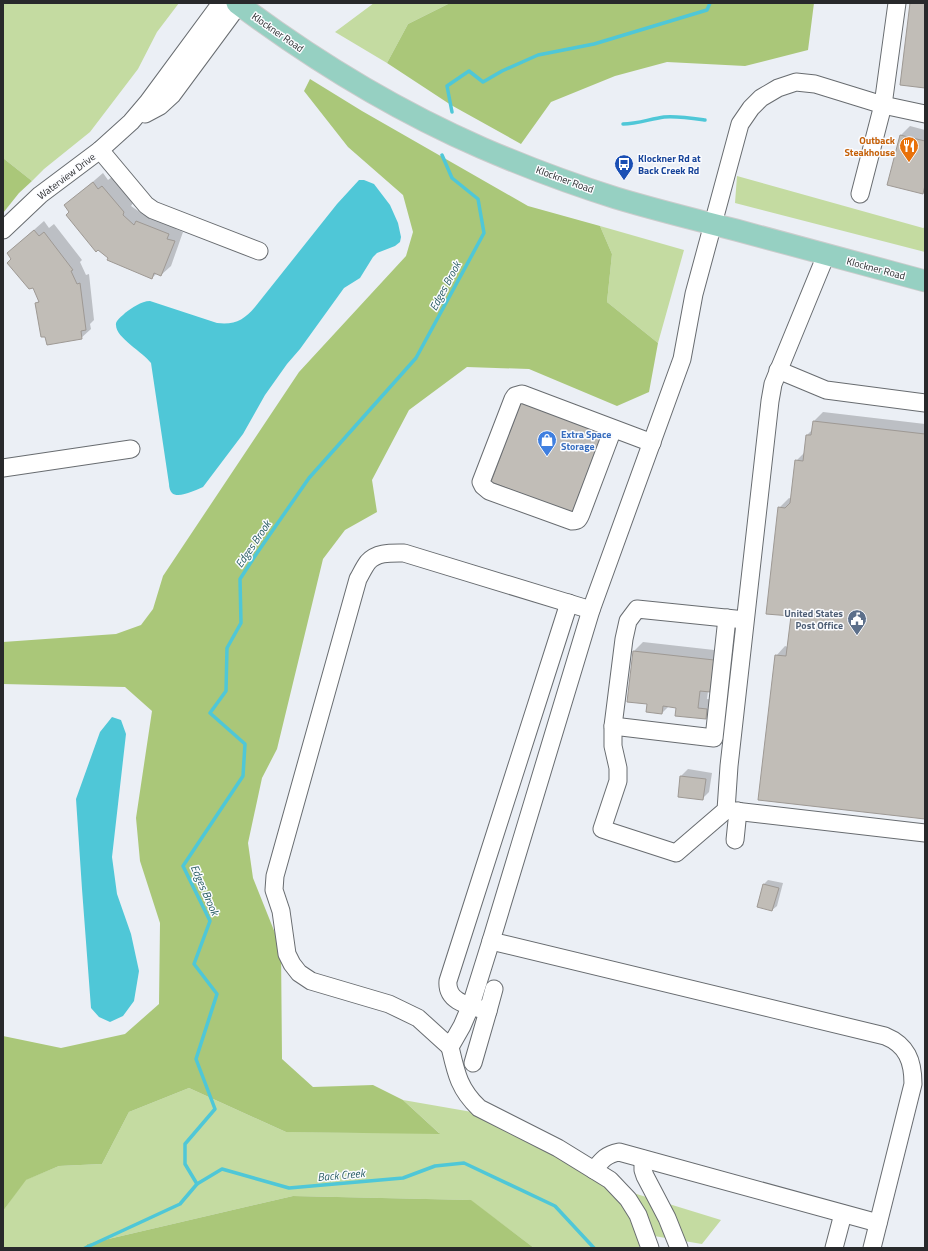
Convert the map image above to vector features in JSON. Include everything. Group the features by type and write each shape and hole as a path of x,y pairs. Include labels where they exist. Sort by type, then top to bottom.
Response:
{"main road":[{"name":"Klockner Road","path":"234,3 318,60 361,86 452,134 492,152 616,198 925,281"}],"street":[{"name":"Waterview Drive","path":"3,230 40,195 100,150 131,122 160,106 172,95 234,3"},
{"path":"860,194 883,105 897,3"},
{"path":"450,1047 462,1026 471,1005 591,610 682,359 694,294 714,225 740,124 751,108 761,98 778,88 796,82 815,84 883,105 925,114"},
{"path":"100,150 146,205 153,210 258,251"},
{"path":"735,840 729,766 770,401 773,384 778,370 826,255"},
{"path":"778,370 826,390 925,403"},
{"path":"613,429 579,519 576,521 489,491 483,486 482,482 513,399 518,395 526,394 652,443"},
{"path":"3,468 131,449"},
{"path":"591,610 404,554 389,553 378,555 367,562 358,579 275,876 274,890 281,911 287,954 292,964 300,973 311,981 388,1004 418,1018 450,1047 461,1087 469,1099 479,1108 558,1148 610,1180 628,1199 638,1215 650,1248"},
{"path":"488,1011 456,1000 451,995 448,988 448,981 569,603"},
{"path":"745,620 637,609 628,621 624,639 613,726 613,746 618,768 618,781 602,829 676,853 732,810 925,833"},
{"path":"613,726 714,738 727,618"},
{"path":"491,941 885,1036 895,1040 904,1050 911,1062 913,1084 872,1248"},
{"path":"473,1063 494,989"},
{"path":"594,1170 602,1159 609,1154 619,1152 878,1224"},
{"path":"643,1159 643,1170 645,1176 667,1218 679,1248"},
{"path":"834,1248 844,1214"}],"green space":[{"path":"3,3 179,3 157,32 138,69 90,132 44,169 32,181 3,158"},
{"path":"374,3 450,3 408,24 387,63 335,32"},
{"path":"450,3 814,3 808,50 745,66 667,62 615,76 551,102 521,144 451,105 387,63 408,24"},
{"path":"310,79 362,111 528,206 600,226 612,254 607,302 658,343 649,392 617,406 529,369 467,367 409,410 372,480 377,512 345,530 323,559 277,749 262,778 248,843 253,878 281,948 282,1059 313,1087 373,1085 403,1100 440,1134 286,1132 189,1088 129,1112 102,1164 59,1166 26,1180 3,1211 3,1036 61,1048 125,1034 159,1004 160,923 140,861 136,818 152,711 125,687 3,684 3,642 116,634 141,625 153,609 163,576 299,372 406,256 413,232 403,195 348,147 304,91"},
{"path":"3,158 32,181 19,193 3,213"},
{"path":"737,176 923,228 925,227 925,252 735,203"},
{"path":"600,226 684,250 658,343 607,302 612,254"},
{"path":"189,1088 286,1132 439,1133 403,1100 495,1116 617,1188 721,1220 702,1244 642,1234 639,1248 534,1248 470,1200 293,1196 87,1244 85,1248 3,1248 3,1211 25,1180 59,1166 102,1164 129,1112"},
{"path":"293,1196 471,1200 534,1248 85,1248 87,1244"}],"water":[{"path":"359,180 364,180 374,184 390,205 398,223 401,237 400,242 395,246 377,253 360,278 344,288 265,395 243,434 203,487 183,495 175,495 170,490 169,486 151,363 120,335 117,330 117,322 125,313 140,303 150,301 217,323 239,321 255,307 337,204"},
{"path":"112,717 121,720 126,734 112,857 117,894 131,934 139,971 134,1001 123,1016 110,1022 99,1017 91,1008 76,799 100,732"}],"building":[{"path":"910,3 925,3 925,88 900,85"},
{"name":"Outback Steakhouse","path":"900,135 925,141 925,185 923,194 887,185"},
{"path":"93,182 98,189 102,186 124,212 123,215 134,225 136,221 169,234 167,239 175,241 161,276 154,273 152,279 107,260 108,258 98,250 96,252 66,215 69,212 64,205"},
{"path":"34,230 39,236 44,232 73,270 71,271 77,284 80,283 86,330 81,331 82,339 47,345 45,337 41,337 35,303 39,302 33,288 29,289 7,263 11,259 7,253"},
{"name":"Extra Space Storage","path":"521,402 603,432 572,513 491,482"},
{"name":"United States Post Office","path":"813,421 925,434 925,819 758,800 775,655 786,656 791,616 766,614 778,507 785,508 790,503 795,460 803,461 806,435 811,435"},
{"path":"633,651 714,660 710,692 700,691 698,708 707,709 706,719 675,716 676,708 663,706 662,714 646,712 647,704 627,702"},
{"path":"680,776 706,779 703,800 678,797"},
{"path":"763,884 779,888 772,911 757,907"}],"waterway":[{"name":"Edges Brook","path":"452,112 447,86 469,71 483,82 502,71 538,55 594,44 707,10 710,3"},
{"path":"623,124 664,117 705,120"},
{"name":"Edges Brook","path":"197,1184 185,1164 185,1144 215,1109 196,1059 217,994 194,964 210,921 183,866 243,776 245,744 210,713 226,691 227,648 241,623 240,579 309,478 416,358 484,233 478,199 452,178 442,155"},
{"name":"Back Creek","path":"85,1248 180,1204 197,1184 222,1169 289,1188 403,1178 435,1166 464,1163 555,1206 594,1248"}],"place":[{"name":"Outback Steakhouse","path":"909,163"},
{"name":"Klockner Rd at Back Creek Rd","path":"624,181"},
{"name":"Extra Space Storage","path":"547,457"},
{"name":"United States Post Office","path":"857,636"}]}
